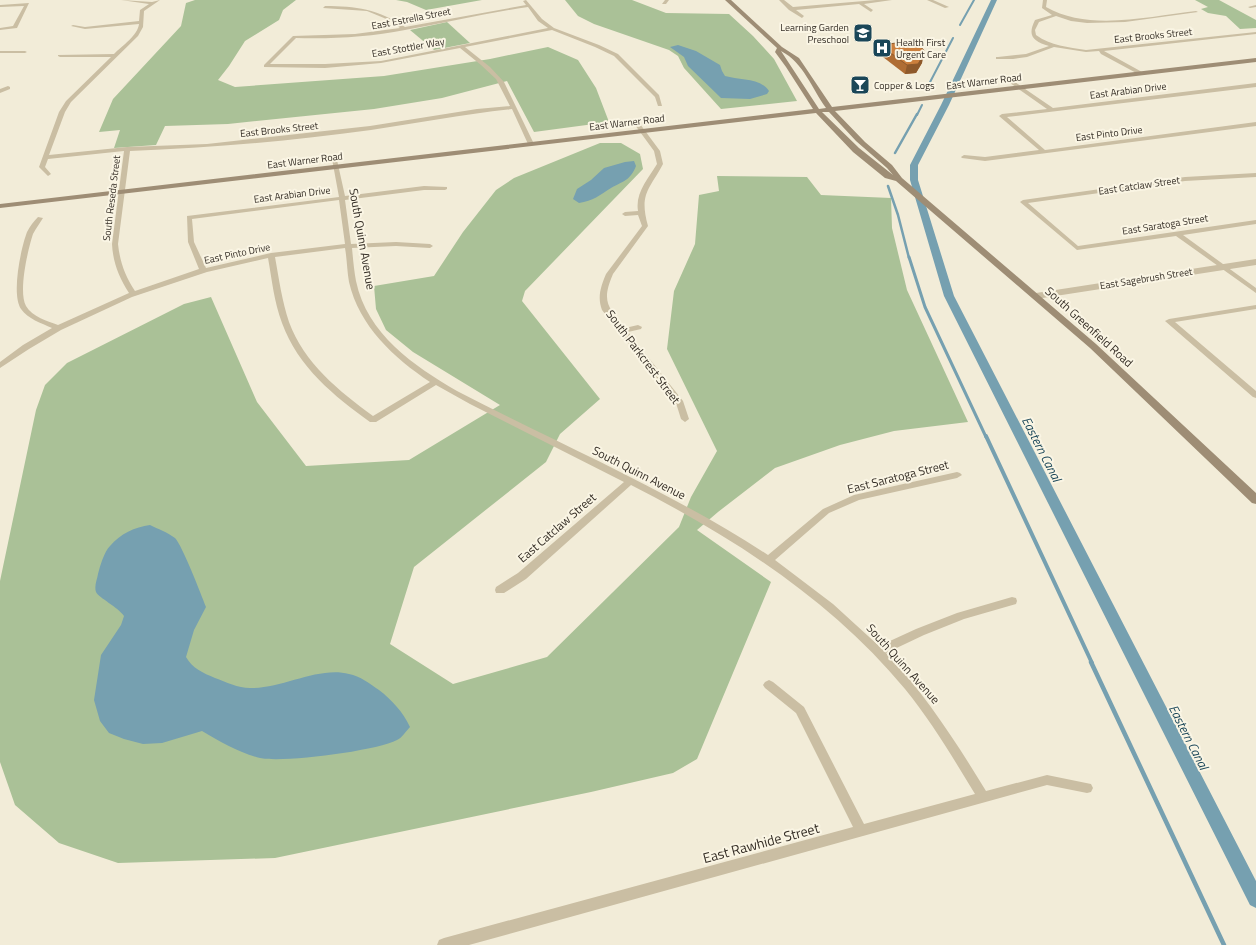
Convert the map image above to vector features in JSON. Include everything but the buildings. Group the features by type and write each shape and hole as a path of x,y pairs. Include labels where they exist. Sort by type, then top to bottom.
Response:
{"main road":[{"name":"South Greenfield Road","path":"728,0 780,48 788,51 801,65 828,106 867,148 896,172 899,179"},
{"name":"South Greenfield Road","path":"780,48 778,52 789,66 815,107 856,150 888,176 899,179 1036,296 1093,346 1256,500"},
{"name":"East Warner Road","path":"0,206 122,188 529,140 815,107 942,96 957,91 1012,82 1256,54"},
{"name":"East Warner Road","path":"828,106 948,89 957,91 1020,87 1256,60"},
{"name":"East Warner Road","path":"0,198 122,188"}],"street":[{"path":"123,0 152,3"},
{"path":"48,174 42,167 62,112 69,101 136,35 141,27 142,10 158,0"},
{"path":"524,0 540,20 552,29 610,51 628,63 657,96 660,105"},
{"path":"781,0 802,17"},
{"path":"791,9 890,0"},
{"path":"929,0 947,7"},
{"path":"1045,0 1044,8 1056,16 1073,20 1104,22 1196,12"},
{"path":"860,3 872,11"},
{"path":"0,6 27,4 15,27 0,29"},
{"name":"East Estrella Street","path":"266,66 295,37 350,37 405,29 497,10 529,6"},
{"path":"1250,7 1256,6"},
{"path":"325,8 341,7 373,11 384,14 405,29"},
{"name":"East Brooks Street","path":"1056,16 1037,21 1033,30 1034,36 1042,42 1070,50 1102,50 1256,33"},
{"path":"72,26 85,28 141,22"},
{"name":"East Stottler Way","path":"266,66 325,66 374,63 552,29"},
{"path":"998,58 1016,59 1053,46"},
{"path":"461,47 496,75 529,140"},
{"path":"1102,50 1103,54 1140,73"},
{"path":"0,52 25,52"},
{"path":"60,56 116,55"},
{"path":"1012,82 1052,110"},
{"name":"East Arabian Drive","path":"1044,152 1002,116 1256,85"},
{"path":"0,91 8,88"},
{"name":"East Brooks Street","path":"46,157 127,149 207,146 363,129 513,107"},
{"name":"East Pinto Drive","path":"964,157 985,159 1256,124"},
{"name":"South Parkcrest Street","path":"640,128 657,151 660,164 639,200 640,213 645,226 639,237 608,276 603,294 605,308 680,403 685,420"},
{"name":"South Reseda Street","path":"127,149 115,253 119,272 132,293"},
{"name":"South Quinn Avenue","path":"335,163 342,198 353,282 364,311 374,327 390,347 435,382 718,528 813,593 877,652 917,696 936,720 984,798"},
{"name":"East Catclaw Street","path":"1077,248 1023,202 1185,179 1221,176 1256,176"},
{"name":"East Arabian Drive","path":"203,270 191,242 189,217 424,188 445,188"},
{"path":"626,214 640,213"},
{"path":"40,218 30,234 19,291 20,300 22,306 28,313 58,328"},
{"name":"East Saratoga Street","path":"1077,248 1256,222"},
{"path":"1177,233 1256,291"},
{"name":"East Pinto Drive","path":"0,366 26,347 81,315 132,293 203,270 271,255 348,246 413,243 430,246"},
{"path":"271,255 286,324 293,339 309,363 333,390 373,420 435,382"},
{"name":"East Sagebrush Street","path":"1036,296 1222,266 1256,262"},
{"path":"1254,392 1169,321 1256,306"},
{"path":"623,331 638,327"},
{"name":"East Saratoga Street","path":"768,561 826,511 842,503 857,497 957,475"},
{"name":"East Catclaw Street","path":"500,590 522,576 629,482"},
{"path":"877,652 920,632 961,616 1012,601"},
{"path":"770,685 800,710 861,831"},
{"name":"East Rawhide Street","path":"444,945 1047,780 1087,788"}],"green space":[{"path":"195,0 296,0 283,10 279,20 245,41 218,80 235,87 384,76 490,59 548,47 578,60 596,88 609,122 534,132 507,81 442,98 374,109 228,124 165,126 156,145 114,148 120,130 99,132 113,99 181,26 186,3"},
{"path":"396,0 482,0 426,10 407,2"},
{"path":"565,0 632,0 666,13 729,14 753,36 774,59 797,101 721,109 684,68 678,56 669,50 594,24 578,16"},
{"path":"1195,0 1219,0 1256,20 1256,28 1240,29 1226,16 1208,13 1201,9 1208,7"},
{"path":"447,22 470,43 434,50 410,30"},
{"path":"600,143 621,143 640,154 643,169 525,291 522,301 600,399 560,434 546,462 414,567 390,644 453,684 547,657 679,527 691,497 717,451 667,349 674,291 695,244 699,195 719,191 717,176 807,177 821,195 891,198 892,228 907,290 968,422 894,431 840,445 775,468 697,530 771,582 697,759 673,773 591,792 275,858 118,863 59,843 15,805 0,762 0,581 36,410 45,385 67,363 184,304 211,297 257,402 306,466 409,460 500,405 413,352 386,330 376,309 374,286 434,276 463,232 496,190 514,178"}],"water":[{"path":"678,45 696,51 720,65 725,76 749,80 761,84 769,91 767,94 750,99 721,98 688,66 684,57 670,47"},
{"path":"634,161 636,166 634,171 626,180 588,201 579,203 573,199 577,189 591,180 604,168"},
{"path":"150,525 166,532 178,542 206,607 194,630 186,657 188,661 198,670 228,683 250,688 275,685 325,673 337,672 353,675 361,678 388,698 401,711 410,727 399,739 386,744 350,752 288,759 260,758 253,756 230,747 202,731 162,743 143,744 109,733 100,721 94,700 101,655 121,625 124,616 118,609 96,592 96,583 104,555 114,542 128,532 139,527"}],"waterway":[{"path":"960,25 974,0"},
{"name":"Eastern Canal","path":"994,0 945,105 914,165 914,180 949,296 1256,899"},
{"path":"928,86 953,38"},
{"path":"917,115 922,105"},
{"path":"895,153 917,114"},
{"path":"888,186 898,215 909,258"},
{"path":"909,257 925,307 986,437"},
{"path":"986,436 1092,663"},
{"path":"1091,662 1224,945"}],"place":[{"name":"Learning Garden Preschool","path":"863,33"},
{"name":"Health First Urgent Care","path":"882,48"},
{"name":"Copper & Logs","path":"860,85"}]}
